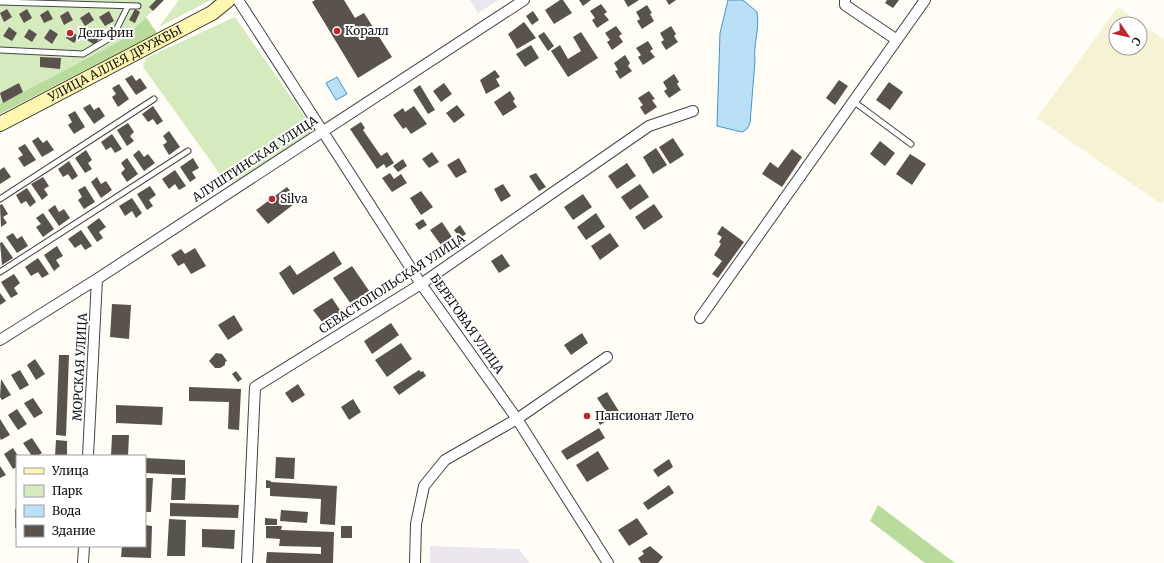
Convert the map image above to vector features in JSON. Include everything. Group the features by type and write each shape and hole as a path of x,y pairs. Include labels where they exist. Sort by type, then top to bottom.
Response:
{"main road":[{"name":"УЛИЦА АЛЛЕЯ ДРУЖБЫ","path":"0,124 212,13 228,0"}],"street":[{"name":"БЕРЕГОВАЯ УЛИЦА","path":"238,0 422,284 517,419 608,563"},
{"name":"АЛУШТИНСКАЯ УЛИЦА","path":"0,340 97,279 524,0"},
{"path":"845,0 845,6 897,40"},
{"path":"700,318 925,0"},
{"name":"СЕВАСТОПОЛЬСКАЯ УЛИЦА","path":"246,563 255,387 422,284 649,126 693,111"},
{"name":"МОРСКАЯ УЛИЦА","path":"88,455 97,279"},
{"path":"414,563 416,524 424,486 445,460 517,419 607,357"},
{"path":"83,563 84,547"}],"lane":[{"path":"0,2 138,6"},
{"path":"0,50 83,54 113,36 128,6"},
{"path":"0,199 154,100"},
{"path":"853,101 912,144"},
{"path":"0,272 188,151"}],"shaded area":[{"path":"470,0 499,0 478,13"},
{"path":"1118,7 1131,16 1111,16"},
{"path":"1108,21 1108,56 1148,56 1148,29 1164,40 1164,200 1161,204 1037,118"},
{"path":"430,546 519,549 530,563 430,563"}],"green space":[{"path":"0,0 164,0 120,41 0,104"},
{"path":"179,0 211,0 159,27"},
{"path":"146,17 157,33 0,114 0,104 120,41"},
{"path":"235,17 314,130 237,182 220,174 143,67 146,58"},
{"path":"878,505 955,563 925,563 870,521"}],"water":[{"path":"728,0 743,0 757,12 758,18 750,123 747,129 742,132 717,126 720,33"},
{"path":"337,77 347,94 336,100 326,83"}],"building":[{"path":"156,0 164,0 153,11 149,7"},
{"path":"315,0 344,0 355,18 364,13 392,57 358,78 312,2"},
{"path":"560,0 563,0 572,13 554,24 545,10"},
{"path":"579,0 591,0 583,6"},
{"path":"624,0 639,0 628,7"},
{"path":"666,0 676,0 669,5"},
{"path":"887,0 899,0 893,8 885,3"},
{"path":"601,4 607,12 604,14 609,20 597,28 592,20 595,18 590,11"},
{"path":"647,5 652,13 650,14 654,21 642,29 637,21 640,19 636,12"},
{"path":"7,9 12,17 4,22 0,13"},
{"path":"27,9 32,18 24,23 19,14"},
{"path":"135,9 140,12 135,23 129,20"},
{"path":"48,10 53,19 44,23 40,15"},
{"path":"68,11 73,20 64,25 60,16"},
{"path":"109,11 114,21 105,26 99,17"},
{"path":"533,11 539,20 532,25 526,16"},
{"path":"89,12 94,20 85,26 80,18"},
{"path":"524,22 536,38 517,49 508,34"},
{"path":"616,26 622,34 619,36 623,42 612,50 607,42 610,40 605,33"},
{"path":"671,26 676,34 674,36 678,42 666,50 661,42 664,40 660,33"},
{"path":"9,27 17,33 12,41 3,36"},
{"path":"29,29 37,34 32,42 24,37"},
{"path":"50,29 58,34 52,44 44,38"},
{"path":"90,30 100,37 95,45 85,39"},
{"path":"70,31 79,36 74,43 66,38"},
{"path":"544,32 554,46 548,51 538,36"},
{"path":"581,32 598,58 568,77 551,51 560,45 568,59 581,51 573,37"},
{"path":"648,41 653,49 650,51 655,57 643,65 638,57 641,55 636,48"},
{"path":"531,45 539,58 525,67 516,54"},
{"path":"625,55 630,63 628,66 632,71 620,79 615,71 618,70 614,63"},
{"path":"40,57 61,58 60,69 40,67"},
{"path":"495,70 500,77 496,79 500,86 486,94 480,80"},
{"path":"674,74 679,82 677,84 681,90 669,98 664,91 667,89 663,82"},
{"path":"132,75 136,81 140,78 147,88 136,95 125,79"},
{"path":"839,80 848,86 835,105 826,98"},
{"path":"889,82 903,92 890,110 876,100"},
{"path":"19,83 23,92 3,103 0,93"},
{"path":"444,83 452,94 441,102 433,91"},
{"path":"119,84 129,99 118,107 112,97 116,94 112,88"},
{"path":"420,85 435,110 428,114 413,90"},
{"path":"510,91 515,99 513,101 517,107 503,116 494,102"},
{"path":"649,91 655,99 652,100 657,107 645,115 640,107 643,105 638,98"},
{"path":"90,104 94,110 99,107 105,116 94,124 83,108"},
{"path":"457,105 465,115 454,123 446,113"},
{"path":"153,106 163,121 157,125 153,119 148,122 142,114"},
{"path":"414,106 427,124 411,134 406,127 403,129 393,115 403,108 405,112"},
{"path":"75,111 85,127 74,134 68,125 72,122 68,115"},
{"path":"361,122 365,128 363,130 381,156 387,152 394,163 386,168 384,164 377,169 350,129"},
{"path":"128,123 134,132 130,136 134,141 127,146 117,130"},
{"path":"169,131 180,147 169,155 163,145 167,142 163,136"},
{"path":"112,134 122,149 115,153 111,147 106,150 101,142"},
{"path":"38,137 43,143 47,140 54,150 42,157 32,141"},
{"path":"673,138 684,155 670,164 659,147"},
{"path":"880,141 895,153 885,166 870,154"},
{"path":"25,144 36,160 24,167 18,158 23,155 18,148"},
{"path":"656,148 667,165 653,174 643,157"},
{"path":"792,149 802,157 782,187 762,174 770,162 778,168"},
{"path":"86,150 92,160 88,163 92,169 85,173 75,158"},
{"path":"139,150 144,157 148,154 155,163 144,171 133,155"},
{"path":"432,152 439,162 429,168 422,159"},
{"path":"910,154 926,164 912,185 896,174"},
{"path":"127,158 138,174 127,182 121,173 125,169 121,163"},
{"path":"193,158 199,168 192,172 196,178 190,182 180,167"},
{"path":"459,158 467,172 456,178 447,165"},
{"path":"403,159 407,166 398,172 393,166"},
{"path":"69,161 78,176 72,180 68,174 63,177 58,169"},
{"path":"627,163 636,176 617,189 608,176"},
{"path":"4,167 11,177 0,184 0,170"},
{"path":"175,170 186,186 179,190 175,184 169,189 162,179"},
{"path":"390,173 394,179 401,174 407,183 392,192 382,178"},
{"path":"536,173 546,187 539,191 529,176"},
{"path":"43,177 49,186 44,189 48,195 42,200 31,184"},
{"path":"97,177 101,184 106,181 112,190 101,198 91,182"},
{"path":"503,184 511,196 501,202 494,189"},
{"path":"640,184 649,197 630,210 621,197"},
{"path":"85,186 95,202 84,209 78,200 82,197 78,190"},
{"path":"150,186 156,195 149,200 153,206 147,210 137,194"},
{"path":"287,187 298,201 268,224 256,210"},
{"path":"27,188 36,202 30,207 26,201 21,204 16,195"},
{"path":"421,191 433,207 421,215 410,198"},
{"path":"583,194 592,207 573,220 564,207"},
{"path":"132,198 142,213 136,218 132,211 125,216 119,206"},
{"path":"2,204 8,214 3,217 7,223 1,227 0,205"},
{"path":"654,204 663,217 644,230 635,217"},
{"path":"55,205 59,212 64,209 70,218 59,226 48,210"},
{"path":"43,213 54,229 43,237 36,227 41,224 36,218"},
{"path":"596,213 605,227 586,240 577,227"},
{"path":"99,218 106,227 99,232 103,238 97,242 87,227"},
{"path":"423,219 427,225 419,230 415,224"},
{"path":"442,222 452,237 441,245 430,230"},
{"path":"460,225 466,234 460,238 454,230"},
{"path":"722,226 744,242 718,278 712,274 722,261 714,255 721,244 719,242 722,237 717,234"},
{"path":"81,230 92,246 85,250 81,244 75,248 68,239"},
{"path":"13,233 17,239 22,236 28,246 17,253 6,237"},
{"path":"610,233 619,246 600,260 591,246"},
{"path":"2,242 13,258 2,265 0,243"},
{"path":"57,246 63,256 56,260 60,266 54,271 44,255"},
{"path":"195,248 206,266 191,274 184,263 178,266 171,255 181,249 185,254"},
{"path":"334,251 342,264 293,295 279,273 290,265 297,275"},
{"path":"502,254 510,266 499,273 491,261"},
{"path":"38,258 49,274 42,278 38,272 31,276 25,267"},
{"path":"352,266 372,295 353,307 333,278"},
{"path":"14,274 20,283 14,288 18,294 11,298 1,282"},
{"path":"0,293 6,301 0,305"},
{"path":"332,298 342,313 325,326 313,310"},
{"path":"112,304 131,305 129,339 110,337"},
{"path":"234,315 243,330 228,340 218,325"},
{"path":"391,323 399,335 372,354 364,341"},
{"path":"582,333 588,343 571,355 564,345"},
{"path":"401,343 412,359 387,377 375,360"},
{"path":"216,353 222,354 227,361 225,362 225,365 220,368 215,368 209,361"},
{"path":"59,355 69,355 66,436 56,435"},
{"path":"35,359 45,374 36,380 27,365"},
{"path":"20,370 29,385 20,390 11,375"},
{"path":"419,370 421,372 423,371 426,376 399,395 393,387"},
{"path":"236,371 242,379 238,382 232,374"},
{"path":"1,379 11,395 2,400 0,397"},
{"path":"298,384 305,395 292,403 285,393"},
{"path":"189,387 241,389 239,430 228,429 229,402 189,401"},
{"path":"607,392 620,413 600,425 595,417 605,410 597,398"},
{"path":"33,398 43,413 34,418 24,403"},
{"path":"353,399 361,412 349,420 341,407"},
{"path":"116,405 163,407 162,425 116,423"},
{"path":"17,409 27,424 18,430 8,415"},
{"path":"0,419 10,435 1,440 0,438"},
{"path":"599,428 605,438 567,460 561,451"},
{"path":"112,435 129,435 128,455 111,455"},
{"path":"32,438 42,453 39,455 31,455 23,443"},
{"path":"56,440 67,441 67,455 55,455"},
{"path":"13,448 17,455 16,455 16,468 13,469 4,454"},
{"path":"598,451 609,469 587,482 576,465"},
{"path":"276,457 295,458 294,479 275,478"},
{"path":"146,458 185,460 185,475 146,473"},
{"path":"669,459 673,467 658,477 653,470"},
{"path":"0,466 6,475 0,478"},
{"path":"146,478 153,478 151,512 146,512"},
{"path":"172,478 186,478 185,500 171,500"},
{"path":"266,480 271,482 337,486 335,525 320,524 321,499 270,496 270,488 266,488"},
{"path":"669,485 674,493 648,510 643,503"},
{"path":"170,503 239,505 238,518 170,516"},
{"path":"16,508 16,528 15,528"},
{"path":"281,510 308,512 307,523 280,521"},
{"path":"265,518 277,519 277,525 265,525"},
{"path":"637,518 648,534 629,546 618,530"},
{"path":"169,519 186,520 185,556 167,556"},
{"path":"146,525 152,526 151,558 121,557 122,547 146,547"},
{"path":"266,526 282,526 281,530 334,532 333,563 266,563 267,552 321,554 321,547 279,546 280,539 266,538"},
{"path":"341,526 352,526 352,538 341,538"},
{"path":"202,529 235,530 234,549 202,547"},
{"path":"650,546 663,557 658,563 641,563 638,558 644,554 642,551"}],"place":[{"name":"Коралл","path":"337,31"},
{"name":"Дельфин","path":"70,33"},
{"name":"Silva","path":"272,199"},
{"name":"Пансионат Лето","path":"587,416"}]}
